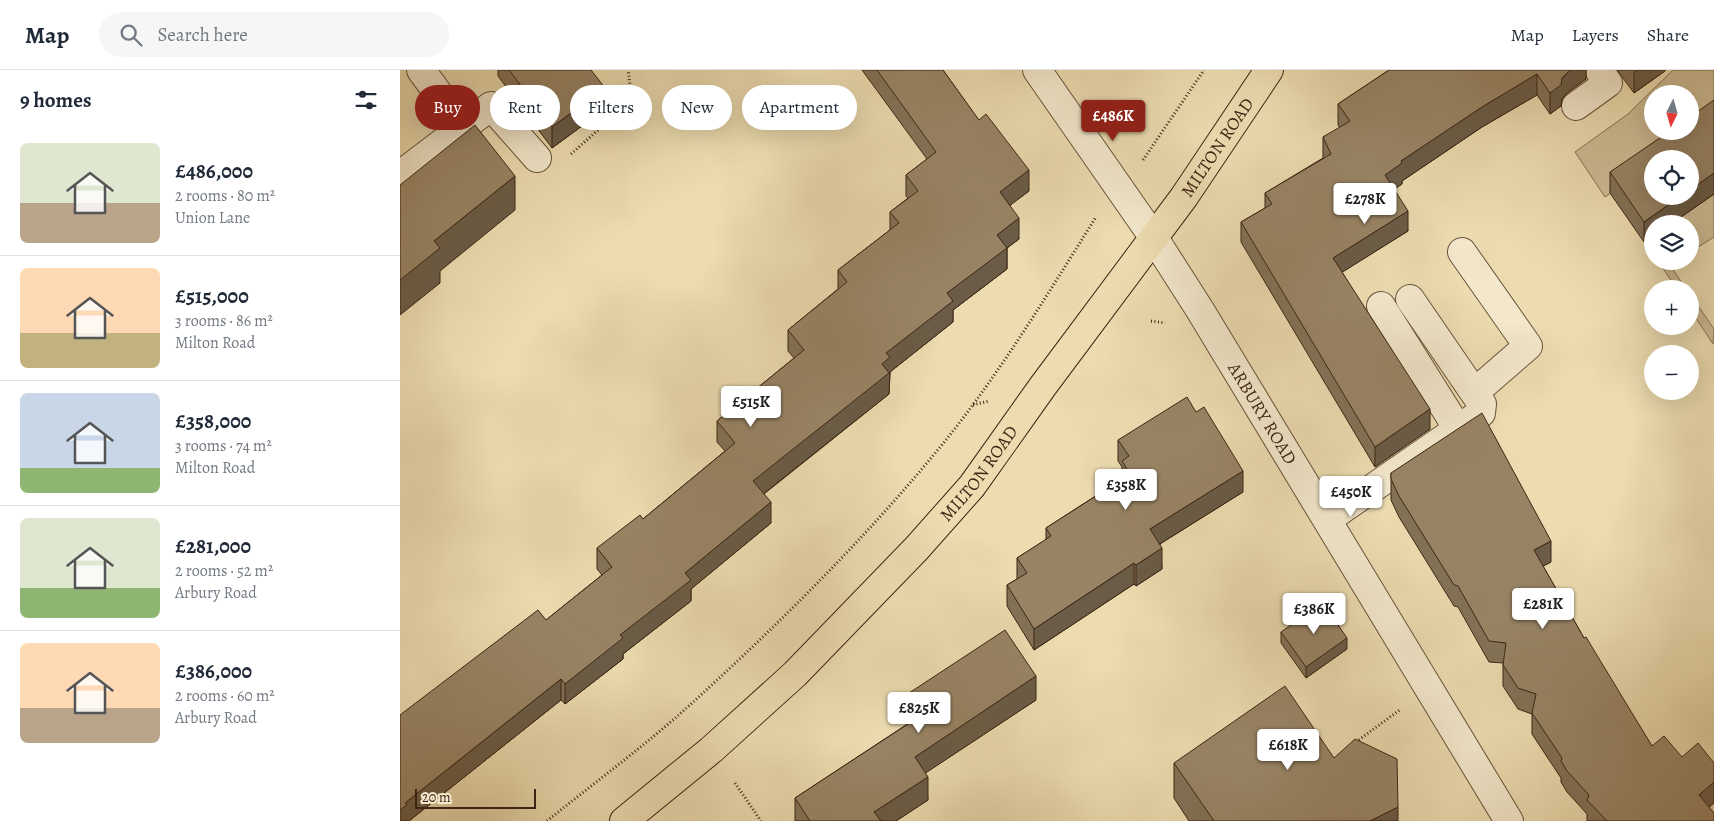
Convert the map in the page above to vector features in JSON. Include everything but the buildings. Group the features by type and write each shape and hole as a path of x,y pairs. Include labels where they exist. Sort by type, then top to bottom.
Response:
{"main road":[{"name":"MILTON ROAD","path":"624,821 711,750 795,674 917,548 972,486 1043,386 1184,198 1269,70"}],"street":[{"path":"421,70 432,85"},
{"name":"ARBURY ROAD","path":"1037,70 1154,238 1328,519 1428,689 1509,821"},
{"path":"1576,106 1608,83 1599,70"},
{"path":"480,114 491,106 536,158"},
{"path":"400,175 459,130"},
{"path":"1462,252 1528,346 1475,392"},
{"path":"1328,519 1481,412 1482,404 1475,392 1410,298"},
{"path":"1381,306 1458,429"}],"path":[{"path":"536,158 562,161 632,100 628,70"},
{"path":"1140,163 1204,70"},
{"path":"546,821 702,694 868,528 940,447 973,405 1039,308 1099,212"},
{"path":"1351,746 1428,689"},
{"path":"735,783 761,821"}],"shaded area":[{"path":"1673,70 1714,70 1714,121 1699,130 1699,85 1658,85"},
{"path":"1644,98 1644,140 1683,140 1667,150 1644,150 1644,167 1632,178 1605,197 1575,152 1628,114"},
{"path":"1714,194 1714,237 1699,246 1699,215 1684,215"},
{"path":"1664,270 1673,270 1680,280 1671,280"},
{"path":"1699,307 1714,329 1713,344 1699,323"}]}
